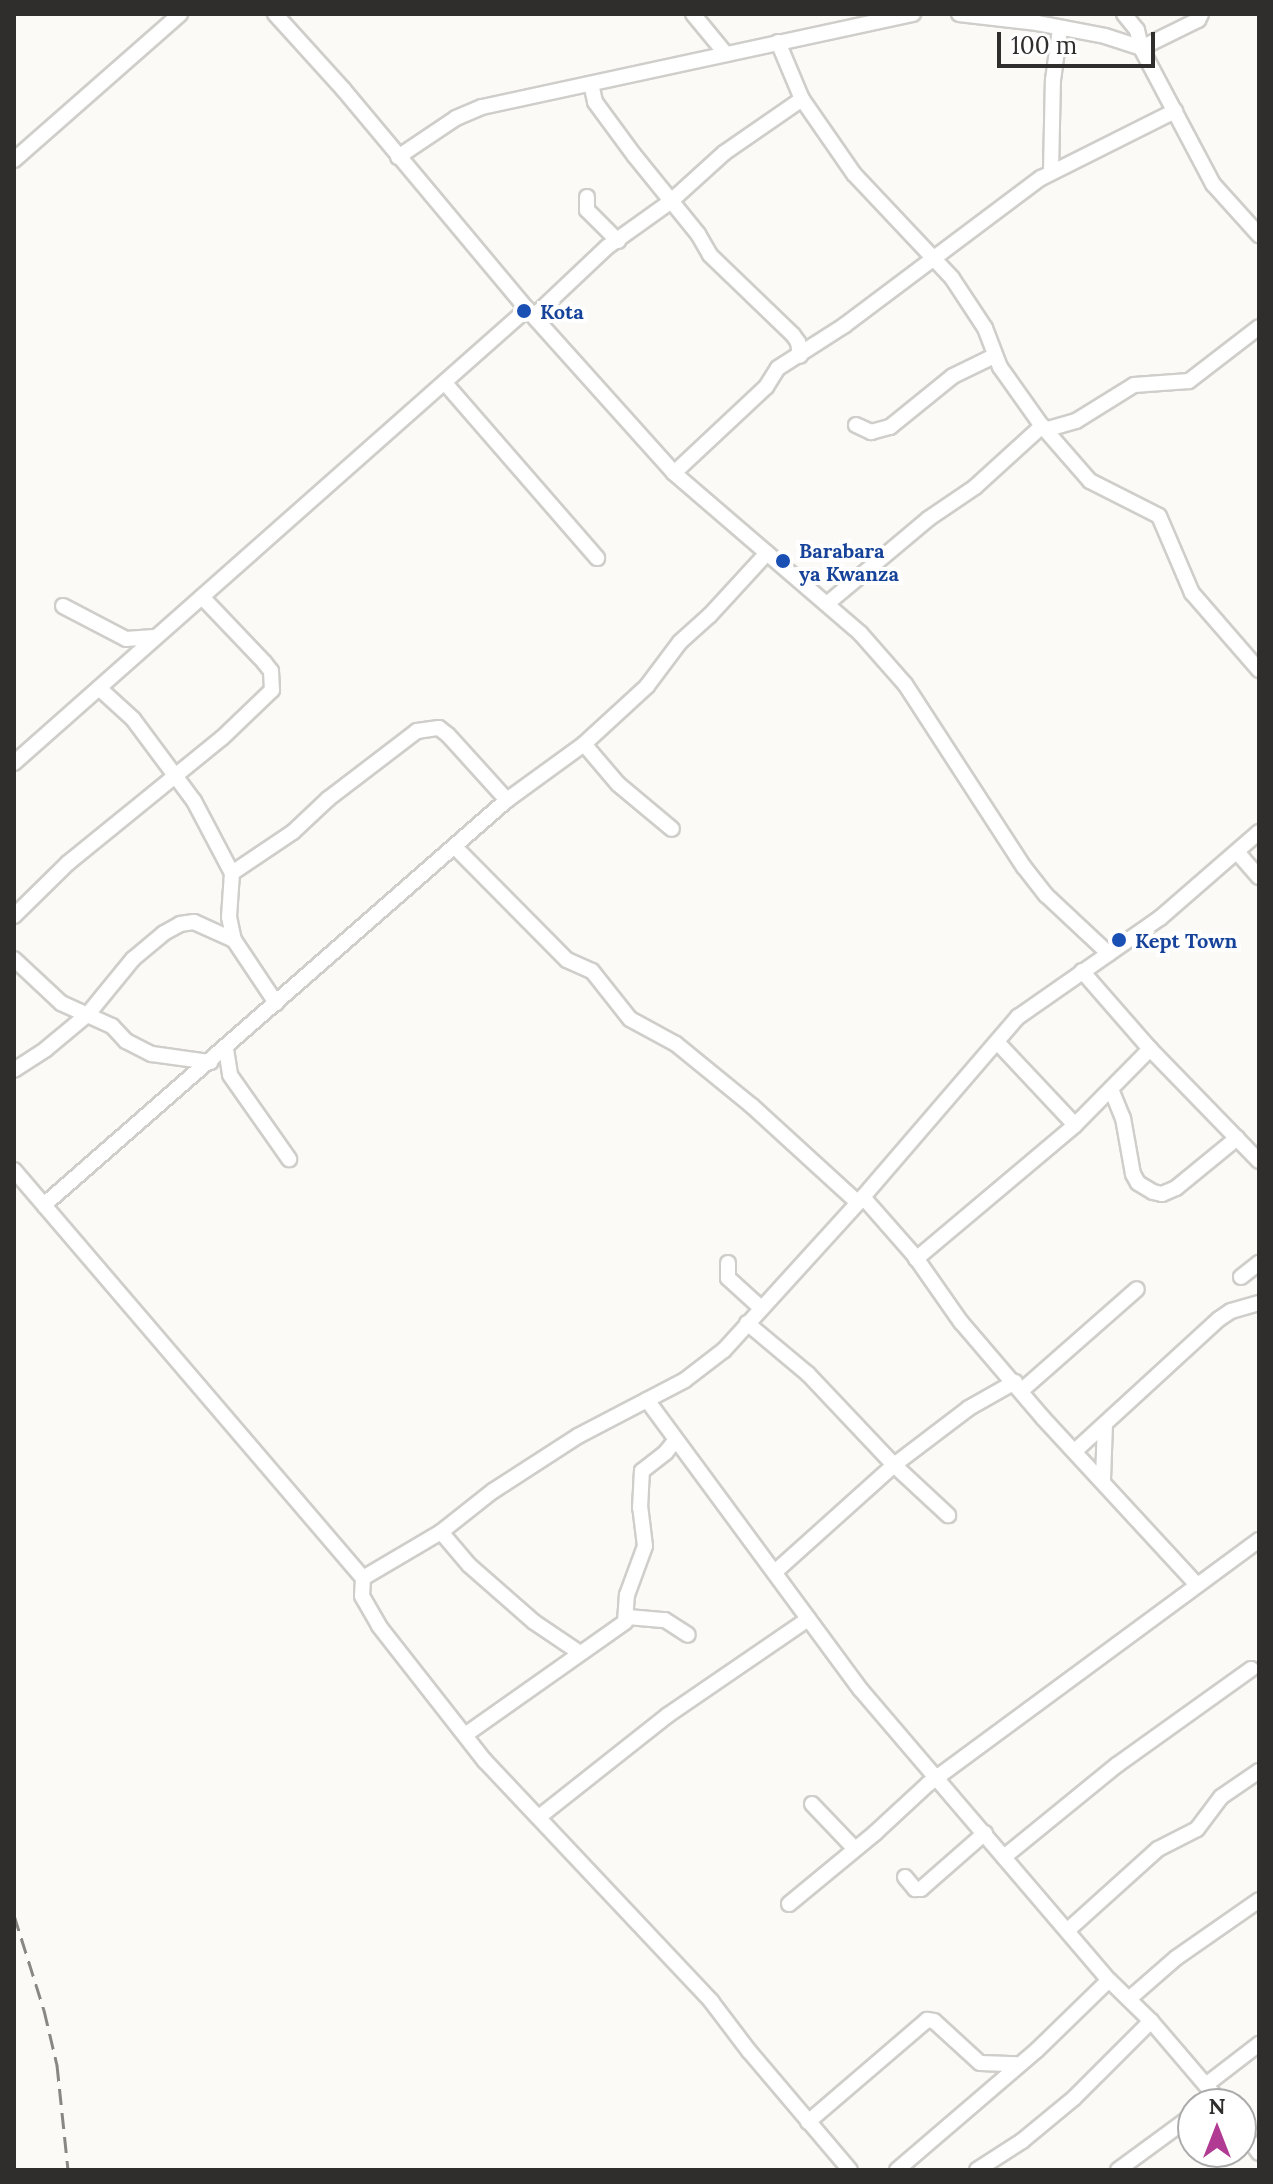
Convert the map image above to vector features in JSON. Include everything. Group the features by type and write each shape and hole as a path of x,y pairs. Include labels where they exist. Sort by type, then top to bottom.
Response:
{"street":[{"path":"14,160 180,14"},
{"path":"275,14 530,312 674,473 828,603 905,684 1024,867 1046,895 1109,954"},
{"path":"693,14 726,54"},
{"path":"398,157 456,118 482,107 913,14"},
{"path":"959,14 1105,36 1141,48 1198,20 1201,14"},
{"path":"1124,14 1137,30 1141,48 1213,184 1259,235"},
{"path":"1051,172 1053,80 1060,29"},
{"path":"778,42 802,99 854,174 952,278 988,334 994,356 1045,428 1090,481 1159,516 1192,593 1259,670"},
{"path":"591,84 595,102 698,234 710,255 793,335 798,342 800,356"},
{"path":"14,763 445,383 584,266 670,202 724,153 802,99"},
{"path":"674,473 766,387 778,368 800,356 1051,172 1175,111"},
{"path":"587,197 587,210 618,241"},
{"path":"828,603 928,519 975,487 1045,428 1076,421 1134,385 1189,381 1259,327"},
{"path":"856,425 871,432 890,427 953,376 994,356"},
{"path":"445,383 597,558"},
{"path":"44,1205 226,1049 507,800 584,744 647,686 680,642 710,615 767,553"},
{"path":"14,916 68,863 264,700 274,682 264,662 202,597"},
{"path":"63,606 126,639 140,641 158,636"},
{"path":"99,688 133,719 177,775 232,873 229,917 234,940 276,1003"},
{"path":"232,873 293,832 328,799 417,731 439,728 507,800"},
{"path":"584,744 618,784 672,829"},
{"path":"363,1578 441,1532 493,1491 578,1436 702,1367 747,1323 860,1200 1018,1017 1160,918 1259,832"},
{"path":"455,847 567,960 592,971 630,1019 676,1044 860,1200 916,1259 961,1322 1103,1480 1125,1509 1196,1584"},
{"path":"1237,852 1259,877"},
{"path":"14,1070 46,1049 88,1014 133,959 180,924 194,922 234,940"},
{"path":"14,959 61,1003 112,1026 126,1041 152,1054 206,1064 230,1075"},
{"path":"1082,971 1150,1049 1237,1138 1256,1151"},
{"path":"998,1043 1075,1125"},
{"path":"226,1049 230,1075 289,1159"},
{"path":"916,1259 1075,1125 1150,1049"},
{"path":"1111,1089 1123,1118 1133,1174 1138,1183 1153,1192 1162,1194 1176,1188 1237,1138"},
{"path":"14,1170 363,1578 362,1596 379,1626 465,1735 711,2001 850,2170"},
{"path":"728,1263 728,1278 761,1308"},
{"path":"1241,1277 1259,1263"},
{"path":"776,1571 894,1465 969,1408 1018,1386 1137,1289"},
{"path":"1076,1450 1219,1319 1231,1311 1259,1303"},
{"path":"747,1323 808,1374 894,1465 948,1515"},
{"path":"647,1400 861,1690 1109,1980 1151,2021 1209,2088"},
{"path":"1103,1480 1105,1424"},
{"path":"465,1735 621,1626 628,1617 627,1595 645,1546 640,1508 642,1471 675,1441"},
{"path":"441,1532 469,1565 534,1622 580,1653"},
{"path":"789,1904 937,1778 1139,1627 1190,1594 1196,1584 1217,1573 1259,1540"},
{"path":"628,1617 665,1620 688,1635"},
{"path":"539,1817 586,1777 808,1619"},
{"path":"1004,1857 1117,1765 1251,1669"},
{"path":"699,1673 711,1686"},
{"path":"1068,1930 1158,1849 1197,1829 1221,1797 1259,1771"},
{"path":"812,1804 855,1849"},
{"path":"905,1877 915,1889 921,1889 985,1833"},
{"path":"1129,1999 1176,1958 1259,1900"},
{"path":"897,2170 1019,2064 1109,1980"},
{"path":"808,2122 927,2020 934,2021 980,2063 1002,2067 1019,2064"},
{"path":"977,2170 1022,2141 1074,2098 1151,2021"},
{"path":"1207,2084 1259,2044"},
{"path":"1118,2170 1177,2127"}],"railway":[{"path":"14,1915 44,2010 57,2065 68,2170"}],"place":[{"name":"Kota","path":"524,311"},
{"name":"Barabara ya Kwanza","path":"783,561"},
{"name":"Kept Town","path":"1119,940"}]}
